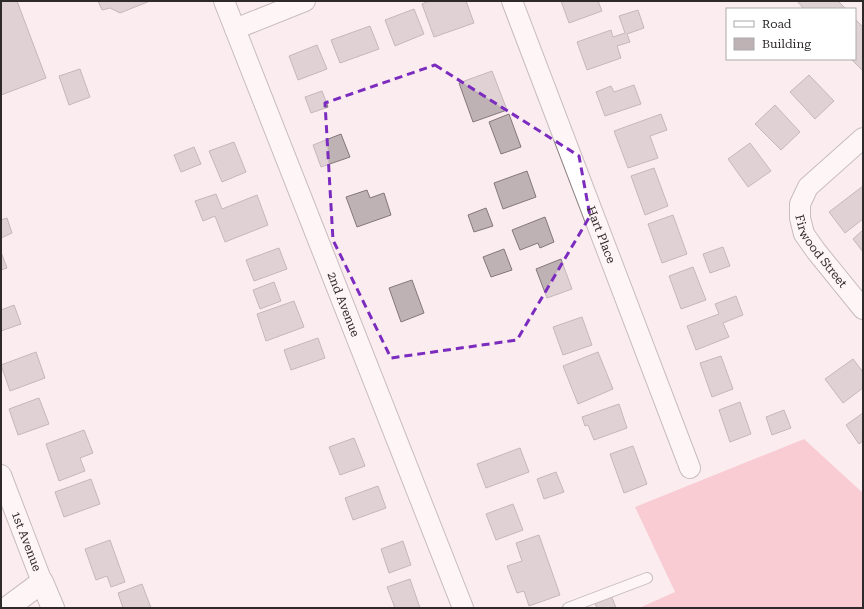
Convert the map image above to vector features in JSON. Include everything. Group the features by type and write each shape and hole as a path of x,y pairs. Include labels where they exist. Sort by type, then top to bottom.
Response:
{"street":[{"name":"2nd Avenue","path":"224,1 463,608"},
{"path":"235,29 306,1"},
{"name":"Hart Place","path":"512,1 690,468"},
{"name":"Firwood Street","path":"863,138 808,187 800,204 800,218 804,234 863,309"},
{"name":"1st Avenue","path":"1,475 53,608"},
{"path":"7,608 42,582"}],"lane":[{"path":"568,608 647,578"}],"highlighted area":[{"path":"435,65 579,156 590,216 517,340 391,358 333,240 325,103"}],"shaded area":[{"path":"804,439 863,493 863,608 639,608 675,592 635,507"}],"building":[{"path":"1,1 17,1 46,78 1,95"},
{"path":"98,1 150,1 120,13 110,8 102,10"},
{"path":"429,1 466,1 474,23 434,37 422,4"},
{"path":"561,1 598,1 602,11 569,23"},
{"path":"797,1 838,1 845,8 803,8"},
{"path":"414,9 424,34 395,46 385,20"},
{"path":"638,10 644,28 627,34 630,42 617,46 621,58 587,70 577,42 611,30 613,37 625,33 619,16"},
{"path":"856,20 863,27 863,71 852,60 856,60"},
{"path":"370,26 379,49 340,63 331,40"},
{"path":"317,45 327,69 298,80 289,56"},
{"path":"80,69 90,97 69,105 59,76"},
{"path":"492,71 507,110 473,122 459,83"},
{"path":"809,75 834,101 815,119 790,92"},
{"path":"634,85 641,104 605,116 596,92 611,86 614,92"},
{"path":"322,91 328,107 311,113 305,97"},
{"path":"775,105 800,132 781,150 755,124"},
{"path":"509,114 521,147 501,154 489,122"},
{"path":"661,114 667,130 650,136 658,158 628,168 614,131"},
{"path":"341,134 350,157 321,167 313,145"},
{"path":"234,142 246,172 222,182 209,151"},
{"path":"750,143 771,171 748,187 728,159"},
{"path":"194,147 201,164 181,172 174,155"},
{"path":"654,168 668,206 645,215 631,176"},
{"path":"527,171 536,197 503,209 494,183"},
{"path":"863,186 863,219 845,233 829,212"},
{"path":"367,190 370,198 384,193 391,215 357,227 346,197"},
{"path":"216,194 222,209 257,195 268,225 225,242 215,216 203,221 195,201"},
{"path":"486,208 493,226 474,232 468,215"},
{"path":"673,215 687,254 662,263 648,224"},
{"path":"545,217 554,242 540,248 538,243 520,250 512,230"},
{"path":"7,218 12,233 1,238 1,220"},
{"path":"863,230 863,252 853,239"},
{"path":"723,247 730,266 710,273 703,254"},
{"path":"279,248 287,269 254,281 246,260"},
{"path":"504,249 512,270 491,277 483,257"},
{"path":"1,252 7,268 1,270"},
{"path":"561,259 572,289 547,298 536,269"},
{"path":"693,267 706,300 681,309 669,276"},
{"path":"412,280 424,313 401,322 389,288"},
{"path":"274,282 281,301 260,309 253,290"},
{"path":"736,296 743,315 723,323 729,337 696,350 687,326 719,314 715,304"},
{"path":"294,301 304,327 266,341 257,314"},
{"path":"14,305 21,324 1,331 1,310"},
{"path":"582,317 592,345 563,355 553,327"},
{"path":"318,338 325,358 291,370 284,350"},
{"path":"36,352 45,378 10,391 1,365"},
{"path":"598,352 613,389 578,404 563,366"},
{"path":"721,356 733,389 712,397 700,363"},
{"path":"853,359 863,372 863,388 843,403 825,379"},
{"path":"39,398 49,424 18,435 9,409"},
{"path":"740,402 751,434 730,442 719,410"},
{"path":"619,404 627,428 594,440 588,425 585,426 582,417"},
{"path":"784,410 791,428 772,435 766,417"},
{"path":"863,413 863,441 859,444 846,425"},
{"path":"84,430 93,453 80,458 85,471 59,481 46,444"},
{"path":"354,438 365,466 340,475 329,447"},
{"path":"633,446 647,484 624,493 610,454"},
{"path":"520,448 529,472 486,488 477,464"},
{"path":"556,472 564,492 544,499 537,479"},
{"path":"91,479 100,504 64,517 55,492"},
{"path":"378,486 386,508 353,520 345,498"},
{"path":"513,504 523,530 496,540 486,514"},
{"path":"539,535 560,595 529,606 524,591 517,593 507,566 522,561 516,543"},
{"path":"110,540 125,582 111,587 107,576 96,580 85,549"},
{"path":"403,541 411,565 389,573 381,549"},
{"path":"410,579 420,608 395,608 387,587"},
{"path":"142,584 151,608 123,608 118,593"},
{"path":"611,595 616,608 597,608 594,601"}]}
